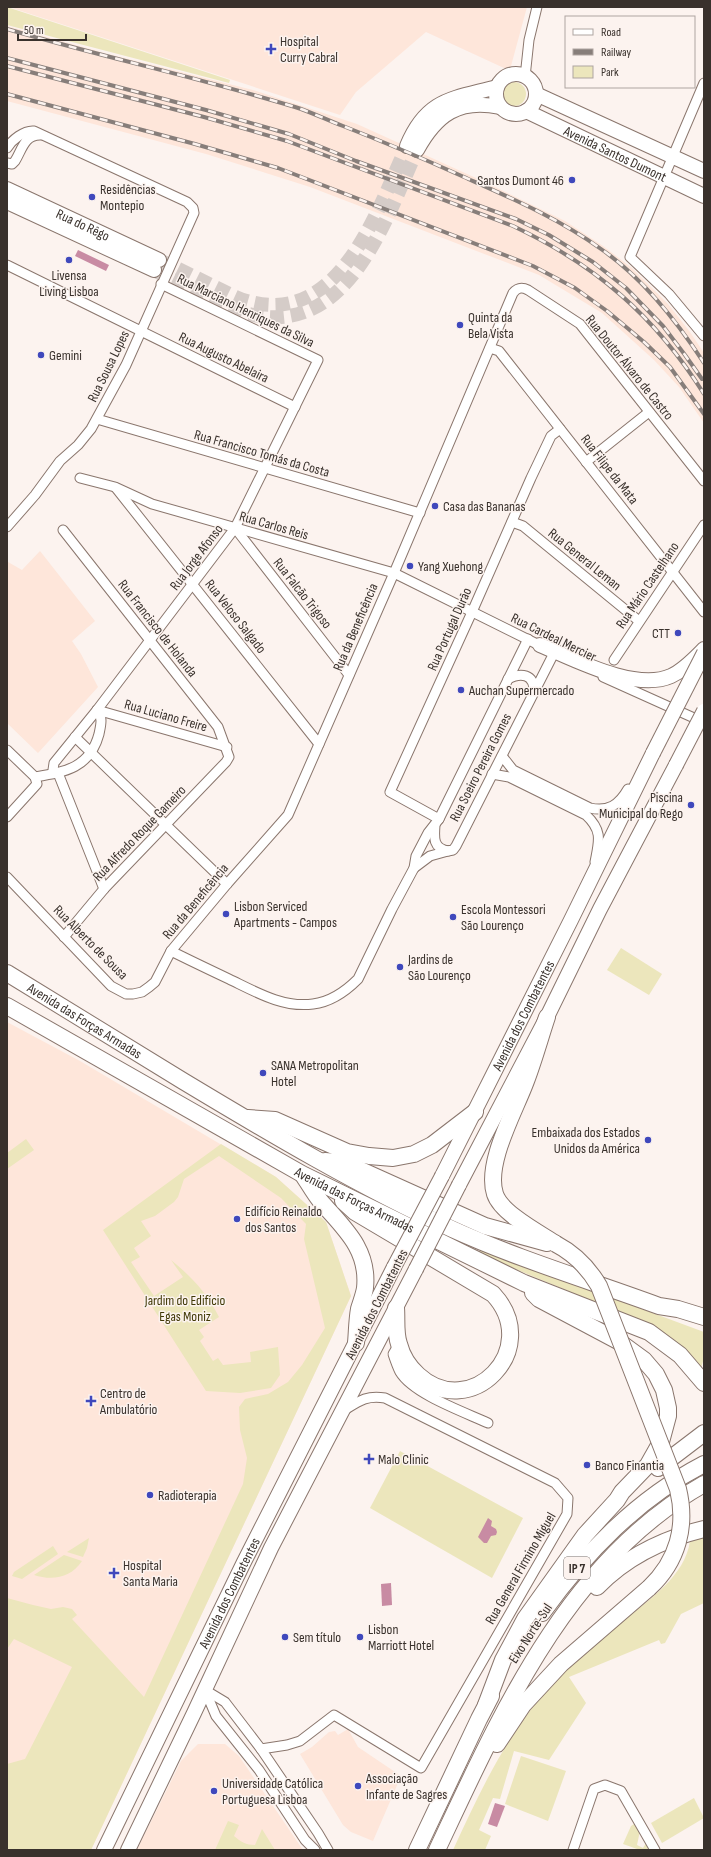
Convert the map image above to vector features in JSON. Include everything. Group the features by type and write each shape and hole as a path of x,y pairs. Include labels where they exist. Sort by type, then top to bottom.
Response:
{"highway":[{"path":"7,961 50,1000"},
{"name":"Avenida das Forças Armadas","path":"7,973 244,1118 361,1184 465,1234 659,1306 678,1309 704,1318"},
{"name":"Avenida das Forças Armadas","path":"9,1007 329,1188 524,1283 649,1332 680,1355 704,1383"},
{"path":"464,1792 523,1705 539,1687 582,1644 649,1588 666,1569 677,1547 682,1518 678,1488 599,1286 581,1261 504,1209 495,1195 493,1176 495,1158 527,1080 547,1017"},
{"path":"244,1118 276,1120 322,1142 358,1155 393,1158 414,1154 432,1145 475,1112"},
{"path":"317,1160 345,1163 485,1226 542,1243 551,1241"},
{"path":"302,1174 321,1202 352,1235 361,1257 364,1268 365,1288 359,1309 356,1343"},
{"path":"329,1188 355,1212 494,1294 504,1308 511,1328 509,1348 502,1365 488,1380 468,1388 448,1390 429,1383 417,1374 408,1363 399,1344 396,1308"},
{"path":"486,1705 503,1660 525,1619 581,1540 600,1517 617,1500 622,1492 648,1465 661,1442 668,1416 668,1408 664,1390 651,1367 633,1351 589,1325 539,1299 524,1283"},
{"path":"659,1306 679,1319 704,1328"},
{"path":"617,1500 626,1496 654,1471 704,1433"},
{"name":"Eixo Norte-Sul","path":"418,1850 486,1705 542,1613 572,1573 597,1545 627,1516 648,1499 704,1464"},
{"name":"Eixo Norte-Sul","path":"437,1850 499,1720 564,1614 632,1535 669,1505 704,1484"},
{"path":"539,1653 592,1591 634,1556 679,1536 704,1529"}],"main road":[{"path":"497,87 453,98 438,105 424,117 417,126 412,148 434,124 449,112 476,104 500,107 512,114 526,111 531,107 536,94 531,81 525,77 512,74 501,80 497,87 497,101 500,107"},
{"name":"Avenida Santos Dumont","path":"536,94 704,171"},
{"name":"Avenida Santos Dumont","path":"526,111 704,196"},
{"name":"Rua do Rêgo","path":"7,189 156,265 7,202"},
{"path":"534,642 619,677 641,681 660,680 686,667 704,650"},
{"name":"Avenida dos Combatentes","path":"104,1850 250,1551 394,1267 475,1112 704,653"},
{"name":"Avenida dos Combatentes","path":"128,1850 271,1548 547,1017 600,909 704,711"},
{"path":"187,1679 205,1690"}],"street":[{"path":"525,77 529,40 537,7"},
{"path":"704,83 630,257 668,294 704,336"},
{"path":"7,148 12,142 28,131 34,130 184,201 193,208 193,218 161,284"},
{"path":"7,163 12,164 15,161 28,138 41,134"},
{"name":"Rua Sousa Lopes","path":"7,265 141,331 126,365 92,429 78,445 60,461 35,495 7,527"},
{"name":"Rua Marciano Henriques da Silva","path":"141,331 161,284 318,360 295,407"},
{"name":"Rua da Beneficência","path":"172,951 227,884 288,815 420,513 513,293 520,288"},
{"name":"Rua Doutor Álvaro de Castro","path":"520,288 528,290 580,324 704,481"},
{"name":"Rua Augusto Abelaira","path":"141,331 295,407"},
{"name":"Rua Filipe da Mata","path":"490,348 499,351 704,612"},
{"name":"Rua Jorge Afonso","path":"58,773 53,770 54,763 97,710 235,528 295,407"},
{"path":"586,462 648,412"},
{"name":"Rua Francisco Tomás da Costa","path":"97,419 420,513"},
{"name":"Rua Portugal Durão","path":"437,822 390,792 551,436 560,429"},
{"name":"Rua Carlos Reis","path":"80,478 115,487 152,504 394,573"},
{"name":"Rua Veloso Salgado","path":"115,487 319,744"},
{"name":"Rua General Leman","path":"512,522 523,526 639,622"},
{"name":"Rua Mário Castelhano","path":"614,660 704,525"},
{"name":"Rua Falcão Trigoso","path":"235,528 350,675"},
{"name":"Rua Francisco de Holanda","path":"63,530 218,727 220,736 227,748"},
{"name":"Rua Cardeal Mercier","path":"394,573 661,704 704,722"},
{"name":"Rua Soeiro Pereira Gomes","path":"172,951 254,991 283,1003 314,1004 327,1001 349,988 358,979 414,868 416,856 428,833 437,822 508,679 534,642"},
{"name":"Rua Soeiro Pereira Gomes","path":"414,868 430,856 453,850 456,846 554,652"},
{"path":"508,679 519,674 529,677 534,686 534,692"},
{"path":"35,777 65,772 78,765 91,752 97,742 101,724 101,715 97,710"},
{"name":"Rua Luciano Freire","path":"97,710 227,748"},
{"path":"75,737 227,884"},
{"name":"Rua Alfredo Roque Gameiro","path":"64,937 104,889 228,760 229,753 227,748"},
{"path":"7,750 35,777 37,784 7,817"},
{"path":"502,756 514,770 590,808 599,810 610,808 620,802 637,773 653,753"},
{"path":"58,773 104,889"},
{"path":"492,774 510,777 586,815 593,822 599,832 599,841 592,876"},
{"name":"Rua Soeiro Pereira Gomes","path":"437,822 434,840 438,846 448,851"},
{"name":"Rua Alberto de Sousa","path":"7,877 111,986 126,994 142,992 150,988 155,982 172,951"},
{"path":"399,1344 393,1354 400,1372 409,1383 422,1392 488,1423"},
{"name":"Rua General Firmino Miguel","path":"261,1749 288,1745 300,1741 334,1715 421,1768 567,1514 568,1498 555,1483 385,1398 375,1396 363,1398 342,1411"},
{"path":"205,1690 225,1702 261,1749 328,1850"},
{"path":"205,1690 216,1716 259,1770 305,1840 315,1850"},
{"path":"573,1850 594,1789 602,1785 623,1793 655,1850"}],"shaded area":[{"name":"Hospital Curry Cabral","path":"9,7 527,7 511,66 509,68 504,68 426,32 356,92 340,115"},
{"path":"7,26 108,54 253,90 357,124 487,183 565,221 603,246 632,268 668,304 690,332 704,353 704,423 679,387 654,360 602,313 539,275 310,187 206,154 7,101"},
{"path":"78,250 109,265 106,271 75,256"},
{"path":"40,551 95,621 72,641 81,654 98,687 38,753 7,723 7,563 8,562 22,570"},
{"name":"Hospital Santa Maria","path":"7,1022 80,1061 276,1177 326,1222 351,1296 91,1850 7,1850"},
{"path":"488,1518 492,1521 491,1526 496,1529 497,1532 496,1535 491,1536 487,1543 484,1543 478,1537"},
{"path":"391,1583 392,1605 382,1606 381,1584"},
{"name":"Associação Infante de Sagres","path":"348,1729 358,1747 401,1776 373,1841 351,1832 343,1825 300,1754 312,1747 329,1732 335,1731 338,1735"},
{"name":"Universidade Católica Portuguesa Lisboa","path":"198,1744 225,1744 239,1756 303,1850 137,1850 181,1761"},
{"path":"495,1803 505,1806 497,1827 488,1824"}],"green space":[{"path":"7,7 230,80 229,83 7,25"},
{"path":"514,82 522,86 526,94 522,102 514,106 506,102 502,94 506,86"},
{"path":"621,948 662,974 649,995 607,970"},
{"path":"26,1139 34,1150 7,1169 7,1153"},
{"name":"Jardim do Edifício Egas Moniz","path":"221,1144 276,1177 326,1222 351,1296 91,1850 7,1850 7,1764 25,1759 72,1667 14,1639 7,1649 7,1598 51,1609 63,1607 72,1609 77,1615 72,1619 144,1697 243,1484 247,1458 240,1430 239,1407 245,1399 268,1394 288,1382 302,1365 325,1328 304,1239 306,1224 281,1198 219,1156 184,1179 178,1197 174,1202 155,1216 141,1221 151,1236 134,1248 140,1257 131,1262 154,1296 183,1277 171,1260 198,1286 209,1300 219,1317 199,1330 204,1337 200,1341 213,1361 218,1358 223,1365 251,1362 250,1352 278,1347 280,1375 271,1388 240,1393 206,1391 103,1230"},
{"path":"480,1249 704,1332 704,1358 701,1368 643,1322 479,1254"},
{"path":"400,1451 523,1518 492,1578 370,1508"},
{"path":"704,1537 704,1603 681,1614 665,1643 661,1644 659,1640 569,1677 586,1703 549,1760 514,1751 500,1799 493,1798 479,1830 491,1836 485,1850 453,1850 497,1760 510,1739 539,1699 572,1664 665,1586 681,1565 687,1554 690,1541"},
{"path":"89,1538 83,1557 67,1552"},
{"path":"53,1546 58,1554 22,1579 12,1576 14,1572"},
{"path":"64,1555 82,1561 78,1567 61,1577 48,1578 34,1575"},
{"path":"521,1756 566,1771 548,1821 505,1804"},
{"path":"694,1798 704,1818 662,1843 651,1823"},
{"path":"228,1821 239,1825 234,1836 246,1844 255,1845 262,1829 275,1850 215,1850"},
{"path":"634,1824 637,1825 640,1831 637,1845 643,1848 646,1843 650,1850 640,1850 623,1844 631,1826"}],"tunnel":[{"path":"159,260 233,296 247,301 279,305 307,297 331,281 351,258 368,230 407,146"},
{"path":"154,270 232,308 253,315 287,316 315,307 339,290 360,266 392,207 417,150"}],"railway":[{"path":"7,29 259,96 301,109 449,170 517,201 551,218 585,238 616,260 645,286 658,301 682,331 704,363"},
{"path":"7,58 206,110 289,134 356,161 516,219 549,235 593,262 626,288 663,326 702,379"},
{"path":"7,66 204,117 287,141 513,226 543,241 571,258 621,295 665,340 704,394"},
{"path":"7,94 195,144 278,168 533,266 575,288 607,311 644,342 670,367 704,414"}],"place":[{"name":"Hospital Curry Cabral","path":"271,49"},
{"name":"Santos Dumont 46","path":"572,180"},
{"name":"Residências Montepio","path":"92,197"},
{"name":"Livensa Living Lisboa","path":"69,260"},
{"name":"Quinta da Bela Vista","path":"460,325"},
{"name":"Gemini","path":"41,355"},
{"name":"Casa das Bananas","path":"435,506"},
{"name":"Yang Xuehong","path":"410,566"},
{"name":"CTT","path":"678,633"},
{"name":"Auchan Supermercado","path":"461,690"},
{"name":"Piscina Municipal do Rego","path":"691,805"},
{"name":"Lisbon Serviced Apartments - Campos","path":"226,914"},
{"name":"Escola Montessori São Lourenço","path":"453,917"},
{"name":"Jardins de São Lourenço","path":"400,967"},
{"name":"SANA Metropolitan Hotel","path":"263,1073"},
{"name":"Embaixada dos Estados Unidos da América","path":"648,1140"},
{"name":"Edifício Reinaldo dos Santos","path":"237,1219"},
{"name":"Centro de Ambulatório","path":"91,1401"},
{"name":"Malo Clinic","path":"369,1459"},
{"name":"Banco Finantia","path":"587,1465"},
{"name":"Radioterapia","path":"150,1495"},
{"name":"Hospital Santa Maria","path":"114,1573"},
{"name":"Sem título","path":"285,1637"},
{"name":"Lisbon Marriott Hotel","path":"360,1637"},
{"name":"Associação Infante de Sagres","path":"358,1786"},
{"name":"Universidade Católica Portuguesa Lisboa","path":"214,1791"}]}
